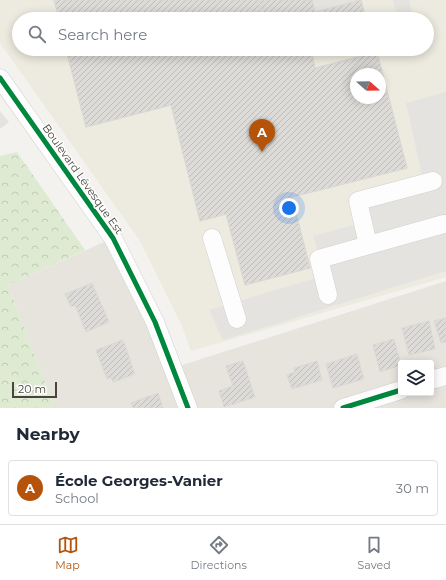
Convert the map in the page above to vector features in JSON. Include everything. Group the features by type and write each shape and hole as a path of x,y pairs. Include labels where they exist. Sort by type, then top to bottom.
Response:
{"street":[{"name":"Boulevard Lévesque Est","path":"0,78 113,238 154,322 188,408"},
{"path":"368,245 358,201 434,180"},
{"path":"328,295 320,259 444,224"},
{"path":"212,238 237,319"},
{"path":"434,379 446,376"},
{"path":"343,408 398,391"}],"shaded area":[{"path":"0,0 446,0 446,277 191,351 182,326 140,241 0,43"},
{"path":"312,0 361,0 315,12"},
{"path":"393,0 409,0 412,12 396,12"},
{"path":"446,92 446,271 223,340 209,310 326,275 313,236 365,222 358,198 423,180 406,103"},
{"path":"0,111 9,122 0,129"},
{"path":"113,238 173,368 446,281 446,408 55,408 8,285"}],"green space":[{"path":"17,152 85,250 8,285 55,408 0,408 0,156"}],"building":[{"path":"54,0 186,0 189,12 57,12"},
{"path":"54,0 312,0 315,12 57,12"},
{"path":"258,0 312,0 315,12 261,12"},
{"path":"361,0 364,12 315,12"},
{"path":"361,0 364,12 315,12"},
{"path":"68,56 199,56 208,97 278,79 272,56 312,56 315,68 362,56 378,56 381,68 350,68 350,104 386,104 386,87 407,168 292,197 310,268 245,285 226,214 200,221 171,105 86,127"},
{"path":"68,56 312,56 315,68 362,56 378,56 381,68 350,68 350,104 386,104 386,87 407,168 292,197 310,268 245,285 226,214 200,221 171,105 86,127"},
{"path":"92,283 109,322 86,332 75,305 71,307 65,294"},
{"path":"446,318 446,342 441,343 434,321"},
{"path":"429,321 435,349 409,355 402,328"},
{"path":"394,339 400,360 398,360 398,366 380,372 373,345"},
{"path":"123,340 135,374 113,382 111,377 107,379 96,350"},
{"path":"357,354 364,379 333,388 326,364"},
{"path":"243,361 255,397 224,407 219,391 233,386 226,366"},
{"path":"317,361 322,380 292,389 287,375 295,372 294,368"},
{"path":"158,393 163,408 133,408 131,403"}],"cycle path":[{"path":"0,78 113,238 155,322 188,408"},
{"path":"343,408 398,391"}],"place":[{"name":"École Georges-Vanier","path":"262,152"}]}
